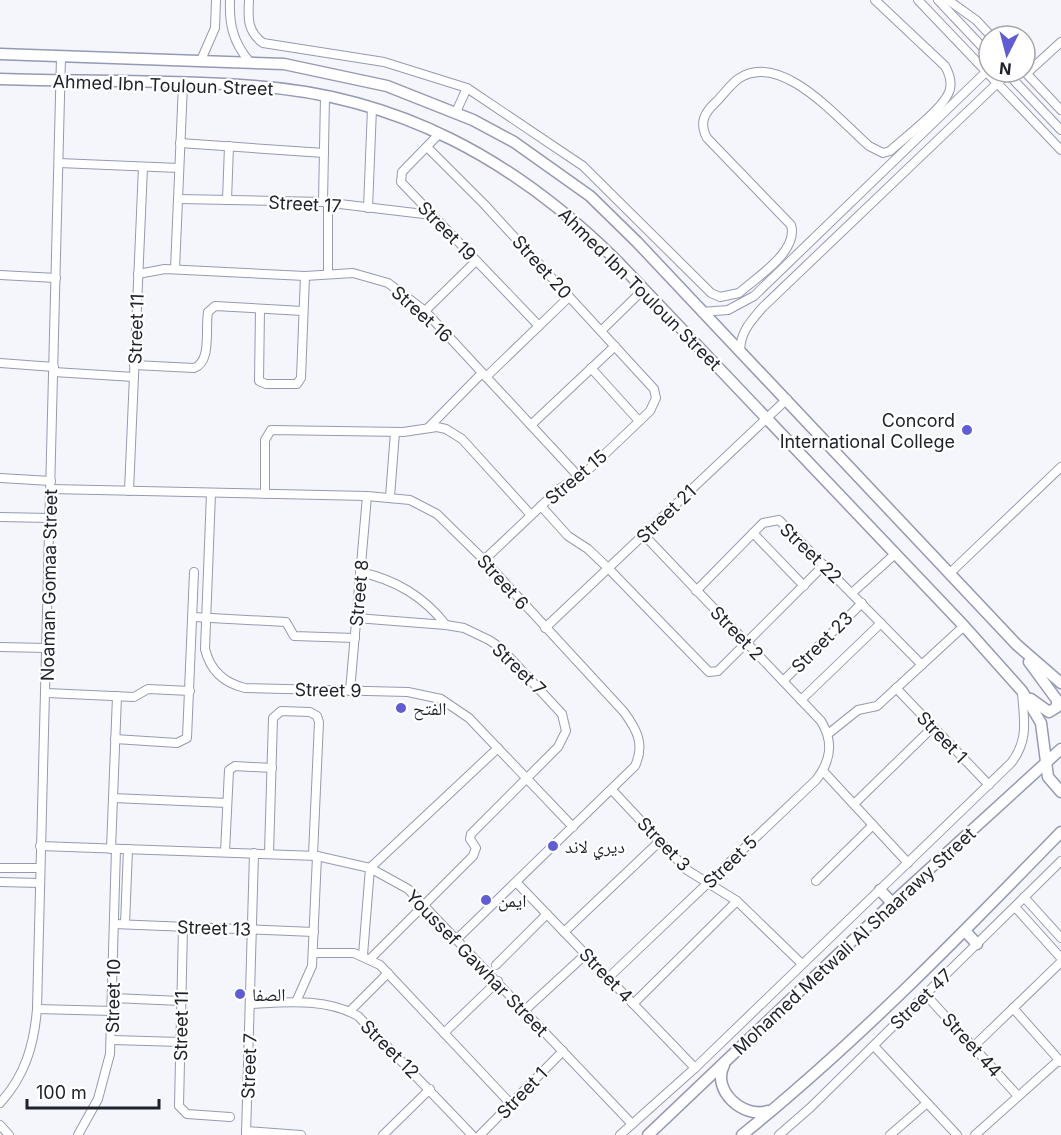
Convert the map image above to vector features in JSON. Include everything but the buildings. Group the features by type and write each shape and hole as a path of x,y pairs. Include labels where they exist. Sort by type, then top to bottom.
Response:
{"street":[{"path":"201,60 215,28 216,0"},
{"path":"230,0 231,29 235,41 249,61"},
{"path":"249,0 248,23 256,38 262,43 384,62 467,88 583,166 711,293 730,297 739,293 789,249 794,233 791,225 707,138 703,130 707,111 739,78 765,73 791,79 869,146 883,153 890,150 944,101 950,89 951,77 945,66 875,0"},
{"path":"918,0 977,59"},
{"path":"938,0 977,41"},
{"path":"948,0 980,24"},
{"path":"215,28 222,31 231,29"},
{"path":"1037,63 1061,42"},
{"name":"Ahmed Ibn Touloun Street","path":"0,54 284,64 340,74 387,86 456,112 514,142 590,196 787,399 1017,645 1061,683"},
{"name":"Noaman Gomaa Street","path":"0,1103 17,1082 28,1060 35,1036 37,1009 40,846 47,693 61,57"},
{"name":"Ahmed Ibn Touloun Street","path":"0,79 254,86 324,96 372,108 440,133 509,170 583,226 964,626 1022,691 1041,723 1048,777 1061,792"},
{"path":"701,312 728,310 754,296 977,81"},
{"path":"175,269 183,84"},
{"path":"740,352 744,330 763,307 996,84"},
{"path":"1000,84 1061,150"},
{"path":"1020,84 1058,120 1061,129"},
{"path":"1036,84 1061,110"},
{"path":"456,112 467,88"},
{"path":"324,96 328,274"},
{"path":"368,207 372,108"},
{"name":"Street 19","path":"440,133 402,172 400,180 539,326"},
{"path":"180,143 324,153"},
{"path":"227,200 229,146"},
{"name":"Street 20","path":"427,147 484,204 654,389"},
{"path":"59,163 179,168"},
{"name":"Street 11","path":"129,491 143,167"},
{"name":"Street 17","path":"178,200 325,203 432,215"},
{"path":"425,311 476,261"},
{"name":"Street 16","path":"138,274 175,269 305,276 353,273 377,278 399,289 425,311 579,477"},
{"path":"0,274 56,279"},
{"path":"260,309 258,378 266,384 295,385 300,380 305,276"},
{"path":"601,331 644,289"},
{"path":"428,428 570,297"},
{"path":"134,365 198,367 205,358 209,310 215,306 303,311"},
{"path":"531,425 615,346"},
{"path":"0,363 134,377"},
{"path":"591,369 639,421"},
{"name":"Street 15","path":"484,560 563,485 579,477 653,407 654,389"},
{"name":"Street 21","path":"545,628 787,399"},
{"path":"265,494 265,440 271,430 395,432 437,427 455,433 531,515"},
{"path":"390,497 395,432"},
{"path":"950,573 1061,467"},
{"name":"Street 6","path":"0,478 51,485 129,491 367,496 410,500 429,508 484,560 624,712 639,736 641,746 635,766 457,939"},
{"name":"Street 9","path":"211,493 206,618 207,656 219,675 231,684 245,688 419,693 441,699 469,718 573,827"},
{"name":"Street 8","path":"350,691 367,496"},
{"path":"541,506 568,536 588,549 608,568 706,671 718,670 824,565"},
{"path":"0,517 50,518"},
{"name":"Street 22","path":"696,591 768,520 779,520 922,665"},
{"path":"753,533 804,586"},
{"name":"Street 2","path":"644,535 821,721 828,734"},
{"path":"852,593 895,554"},
{"path":"115,739 183,742 188,735 194,572"},
{"path":"360,572 393,582 409,590 435,612 446,625"},
{"name":"Street 23","path":"783,681 862,603"},
{"path":"193,617 286,622 294,636 355,638"},
{"name":"Street 7","path":"356,618 446,625 477,633 501,648 562,714 565,722 563,739 471,834 470,839 476,848 474,856 424,904"},
{"name":"Street 23","path":"801,700 881,623"},
{"path":"908,863 823,771 830,752 828,734 858,710 876,706 964,626"},
{"path":"1017,645 1057,700 1057,707 1053,711 1046,710 1022,691"},
{"path":"0,647 47,648"},
{"name":"Street 1","path":"896,688 989,785"},
{"path":"47,693 136,696 148,689 190,691"},
{"path":"620,1135 695,1068 1011,763 1022,744 1025,723 1022,691"},
{"name":"Street 10","path":"78,1135 92,1113 104,1084 112,1040 113,798 117,696"},
{"path":"269,853 274,716 281,711 310,712 315,714 319,722 313,953 308,979 296,1002"},
{"path":"854,804 933,727"},
{"path":"367,957 370,868 498,748"},
{"name":"Mohamed Metwali Al Shaarawy Street","path":"648,1135 892,903 1046,760 1061,749"},
{"path":"225,852 228,774 231,768 272,768"},
{"name":"Street 5","path":"608,978 823,771"},
{"name":"Street 3","path":"612,790 687,870 737,901 802,964"},
{"path":"113,798 227,803"},
{"path":"816,881 873,825"},
{"path":"742,1135 798,1090 965,931 1061,832"},
{"path":"564,932 660,840"},
{"name":"Youssef Gawhar Street","path":"40,846 315,856 370,868 394,880 424,904 632,1124"},
{"path":"125,924 128,849"},
{"name":"Street 7","path":"246,1133 254,853"},
{"name":"Street 47","path":"779,1135 874,1046 1061,861"},
{"path":"0,868 40,868"},
{"path":"0,882 40,883"},
{"name":"Street 4","path":"516,882 695,1068"},
{"path":"880,890 892,903"},
{"path":"1024,897 1061,938"},
{"path":"633,1004 737,901"},
{"path":"367,957 424,904"},
{"path":"973,1047 1061,960 1015,907"},
{"path":"496,965 547,914"},
{"name":"Street 13","path":"114,924 314,932"},
{"name":"Street 11","path":"183,927 181,1109 187,1114 230,1118"},
{"path":"965,931 977,944"},
{"path":"313,953 367,957 388,973 511,1104"},
{"path":"525,1010 586,954"},
{"path":"350,1011 388,973"},
{"path":"444,1033 498,981"},
{"name":"Street 44","path":"926,994 1018,1096"},
{"path":"113,998 181,1001"},
{"name":"Street 12","path":"251,1004 296,1002 334,1006 350,1011 370,1027 472,1135"},
{"path":"975,1135 1060,1061 1013,1008"},
{"path":"37,1009 113,1011"},
{"path":"112,1040 181,1042"},
{"path":"874,1046 957,1135"},
{"name":"Street 1","path":"480,1135 563,1051"},
{"path":"726,1062 720,1080 736,1103 743,1108 760,1113 774,1109"},
{"path":"382,1135 430,1089"},
{"path":"891,1135 927,1103"},
{"path":"0,1125 9,1135"},
{"path":"246,1133 300,1135"}],"place":[{"name":"Concord International College","path":"967,430"},
{"name":"الفتح","path":"401,708"},
{"name":"ديري لاند","path":"553,846"},
{"name":"ايمن","path":"486,900"},
{"name":"الصفا","path":"240,994"}]}
